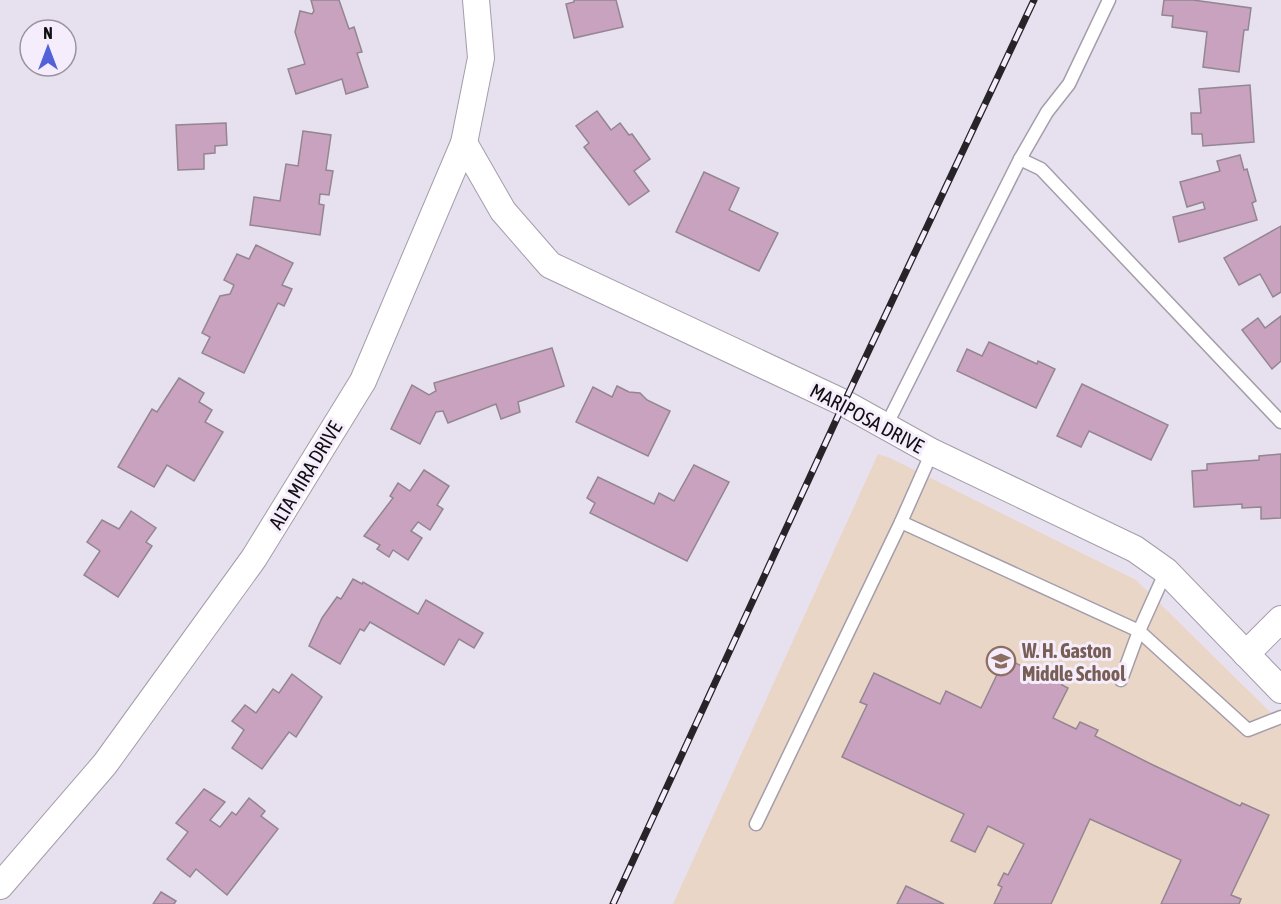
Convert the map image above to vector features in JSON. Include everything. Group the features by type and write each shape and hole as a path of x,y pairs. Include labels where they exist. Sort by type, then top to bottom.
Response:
{"street":[{"name":"ALTA MIRA DRIVE","path":"0,886 105,764 254,558 363,381 464,143 481,58 476,0"},
{"name":"MARIPOSA DRIVE","path":"464,143 503,211 550,265 844,403 932,452 1136,549 1166,571 1281,690"},
{"path":"1246,654 1281,618"}],"lane":[{"path":"886,426 1020,159 1047,112 1069,84 1109,0"},
{"path":"1020,159 1041,169 1281,422"},
{"path":"756,824 901,522 932,452"},
{"path":"901,522 1139,630 1248,730 1281,717"},
{"path":"1121,680 1139,630 1166,571"}],"shaded area":[{"name":"W. H. Gaston Middle School","path":"878,454 1136,580 1281,723 1281,904 673,904"}],"building":[{"path":"311,0 339,0 349,29 354,27 362,52 357,53 368,87 346,94 342,79 296,94 288,69 305,64 295,32 300,11 312,14 314,11"},
{"path":"574,0 616,0 623,27 574,38 566,4"},
{"path":"1164,0 1193,0 1251,8 1248,30 1244,30 1239,72 1203,67 1207,32 1172,27 1173,16 1162,15"},
{"path":"1250,85 1254,142 1203,146 1202,134 1192,134 1191,113 1201,113 1199,89"},
{"path":"597,111 611,130 620,123 629,135 632,134 650,159 634,171 649,191 629,205 584,147 589,143 576,126"},
{"path":"226,123 227,145 215,146 215,153 204,154 204,169 178,170 176,125"},
{"path":"303,131 331,135 326,170 333,171 329,195 320,194 319,204 324,205 320,235 250,225 254,197 280,201 286,164 298,166"},
{"path":"1240,155 1244,170 1247,169 1256,201 1252,203 1257,220 1179,242 1173,217 1205,209 1203,202 1187,207 1180,182 1220,171 1217,161"},
{"path":"704,172 739,188 729,210 778,233 759,271 676,232"},
{"path":"1281,226 1281,292 1273,297 1260,274 1239,285 1224,258"},
{"path":"256,245 293,263 282,285 292,289 284,306 278,303 244,373 202,353 210,337 202,333 220,296 230,294 234,285 224,280 237,254 249,259"},
{"path":"1281,316 1281,361 1272,369 1242,330 1258,318 1265,328"},
{"path":"989,342 1037,364 1038,361 1055,369 1036,408 957,371 967,349 982,356"},
{"path":"552,348 564,386 518,402 520,412 501,419 496,404 448,423 443,411 436,412 420,444 391,429 412,385 429,395 436,391 434,383"},
{"path":"179,378 204,393 199,402 212,410 205,422 223,432 194,481 167,465 154,487 118,467 152,409 157,412"},
{"path":"1082,384 1168,425 1151,460 1089,431 1081,447 1057,436"},
{"path":"617,386 629,392 640,393 647,400 670,411 648,456 576,422 593,387 612,397"},
{"path":"1281,454 1281,518 1261,519 1261,507 1242,508 1242,504 1194,507 1192,471 1207,470 1207,464 1259,460 1259,456"},
{"path":"694,465 729,482 687,561 590,513 595,503 587,498 598,477 654,504 659,493 674,501"},
{"path":"424,470 449,486 437,505 443,509 430,530 418,522 411,531 422,538 408,560 393,550 389,557 377,549 380,545 364,536 393,498 390,496 398,483 410,491"},
{"path":"131,511 156,528 146,542 152,546 118,597 84,575 100,551 87,542 102,520 119,529"},
{"path":"353,579 362,584 363,582 418,614 426,600 483,633 474,648 459,639 444,665 370,622 364,631 360,629 340,664 309,646 322,618 337,597 341,599"},
{"path":"1005,658 1049,679 1056,665 1069,671 1062,685 1068,688 1053,718 1076,729 1080,722 1098,730 1095,736 1153,765 1240,806 1242,803 1269,815 1231,895 1241,899 1239,904 1161,904 1181,860 1090,819 1051,904 994,904 1002,887 998,885 1004,873 1008,875 1024,844 988,826 975,852 951,841 964,814 842,757 867,705 860,702 874,673 940,704 946,691 981,708"},
{"path":"292,674 322,697 296,737 289,732 262,769 232,748 244,730 232,721 245,705 256,713 273,689 279,693"},
{"path":"204,789 225,802 210,820 220,827 232,812 236,815 249,798 265,811 261,816 278,829 227,895 196,869 190,877 167,859 188,832 176,823"},
{"path":"906,886 944,904 897,904"},
{"path":"161,892 176,901 174,904 153,904"}],"railway":[{"path":"613,904 844,403 1034,0"}],"place":[{"name":"W. H. Gaston Middle School","path":"1001,661"}]}
